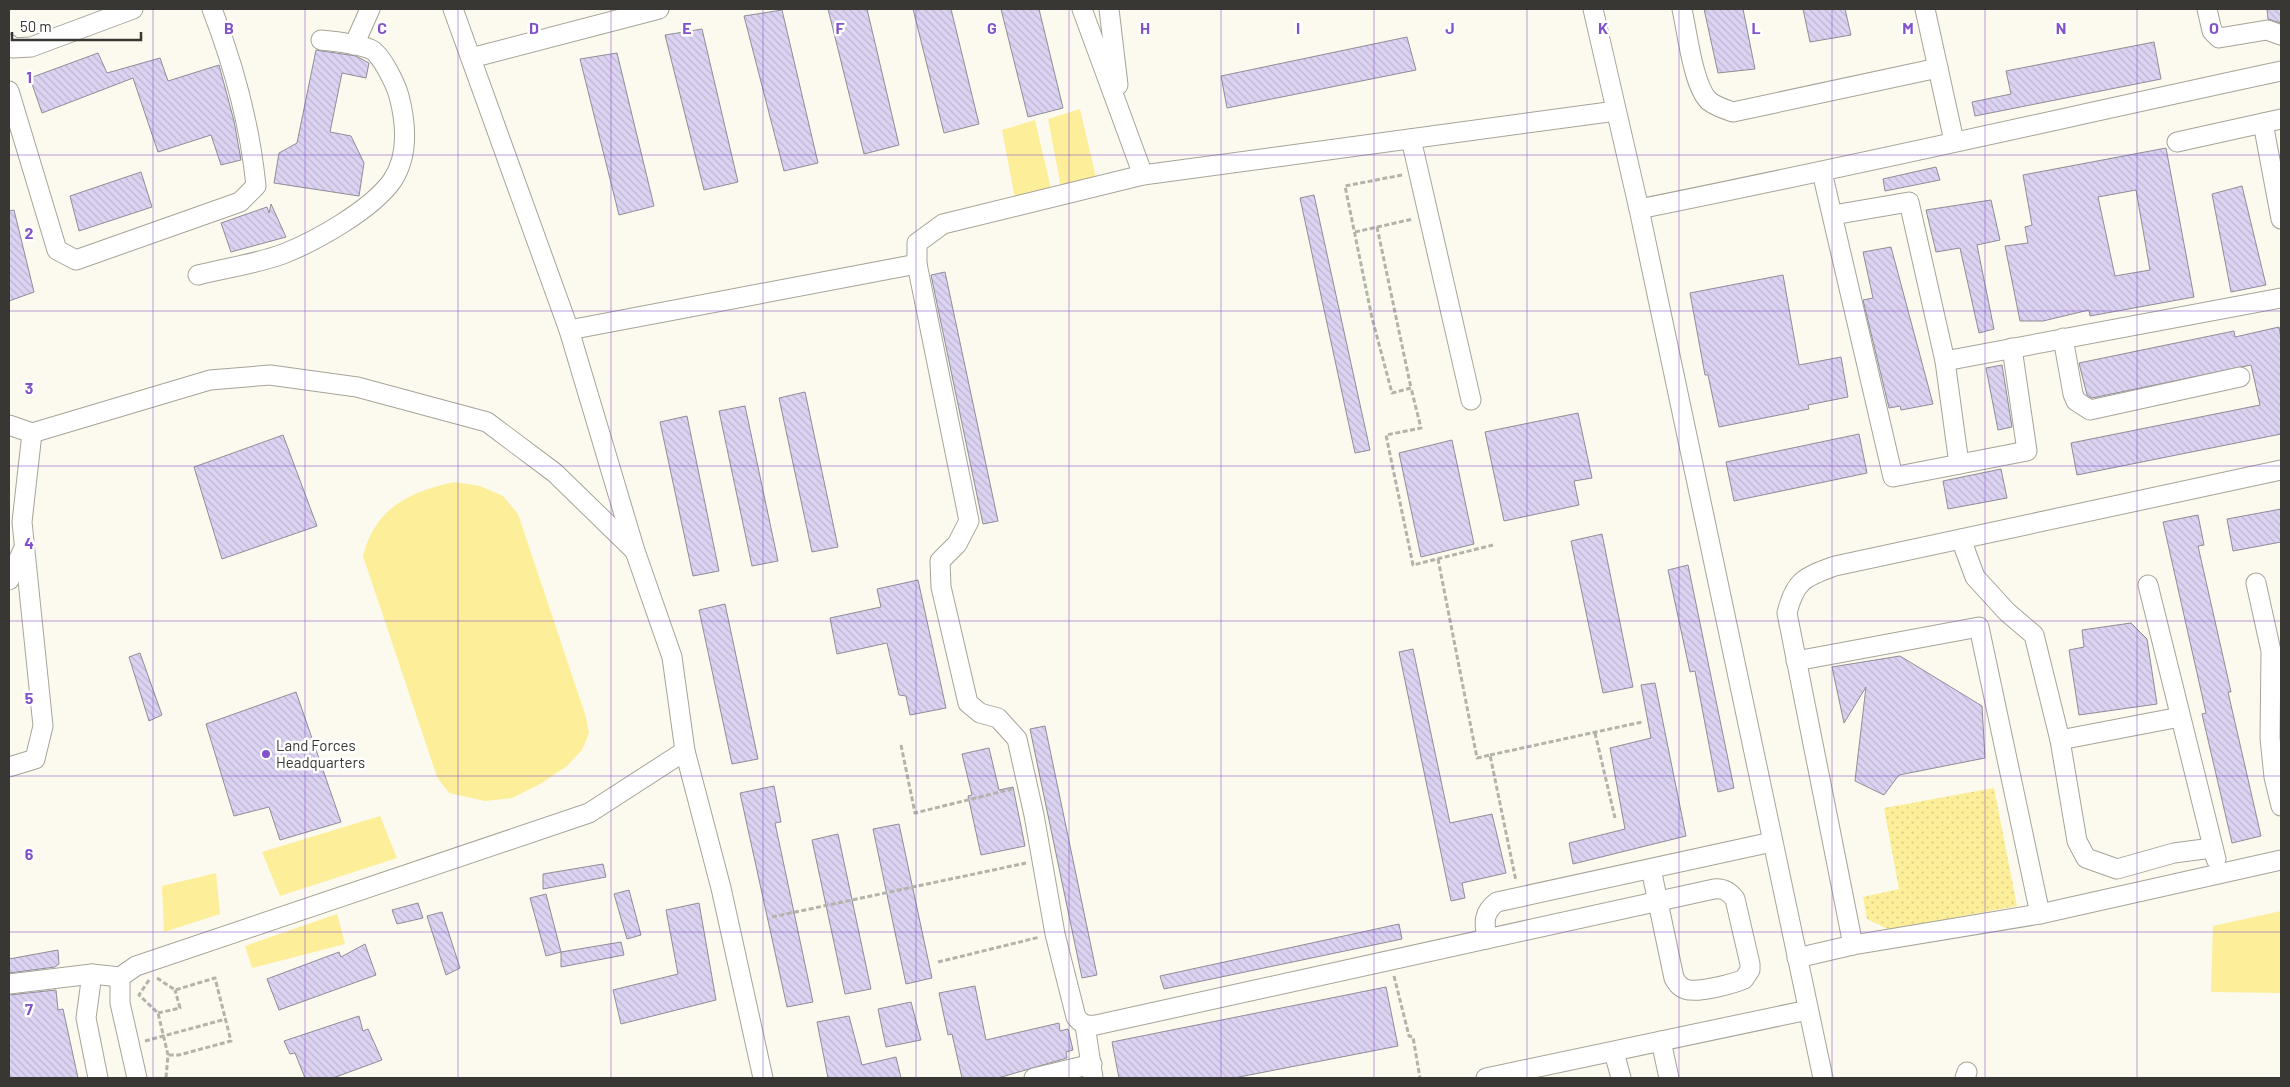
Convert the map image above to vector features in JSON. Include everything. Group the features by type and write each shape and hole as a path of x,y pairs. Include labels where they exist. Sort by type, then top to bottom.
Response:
{"lane":[{"path":"9,44 13,48 31,47 133,9"},
{"path":"9,91 57,250 76,260 240,202 256,186 252,147 225,42 212,9"},
{"path":"354,45 370,9"},
{"path":"453,9 569,330 635,551 672,657 685,751 721,888 763,1078"},
{"path":"471,58 659,9"},
{"path":"1082,9 1143,175"},
{"path":"1109,9 1121,114"},
{"path":"1593,9 1639,209 1823,1078"},
{"path":"1682,9 1700,88 1708,100 1720,108 1734,112 1748,111 1938,68"},
{"path":"1925,9 1954,141"},
{"path":"2206,9 2212,31 2219,38 2266,30 2281,35"},
{"path":"198,275 282,254 346,221 370,202 392,180 404,151 405,119 397,89 381,60 372,50 321,40"},
{"path":"1639,209 1822,172 1954,141 2281,71"},
{"path":"1034,1078 1092,1071 1085,1025 1076,1017 1055,934 1017,739 998,718 980,713 968,703 941,587 940,561 957,544 970,521 917,264 916,243 943,224 1143,175 1616,111"},
{"path":"2177,142 2281,119"},
{"path":"2263,123 2281,219"},
{"path":"1411,139 1471,400"},
{"path":"1822,172 1893,477 2028,451 2012,348"},
{"path":"1833,215 1909,202 1945,361 1959,464"},
{"path":"569,330 917,264"},
{"path":"1945,361 2281,298"},
{"path":"2063,338 2073,394 2076,401 2090,410 2240,377"},
{"path":"9,424 32,433 210,380 270,375 358,387 487,422 555,473 635,551"},
{"path":"9,767 35,759 43,726 22,522 32,433"},
{"path":"1852,945 1787,613 1792,591 1811,575 1836,566 2281,470"},
{"path":"1961,539 1975,577 2007,612 2034,635 2060,740 2077,841 2086,858 2117,869 2174,853 2212,848"},
{"path":"9,580 24,549"},
{"path":"2256,583 2272,651 2270,738 2274,777 2281,806"},
{"path":"2148,586 2212,848 2220,872"},
{"path":"1796,661 1979,627 2040,914"},
{"path":"2060,740 2180,717"},
{"path":"9,984 92,974 120,978 136,966 589,813 685,751"},
{"path":"1487,939 1484,924 1485,914 1497,902 1772,842"},
{"path":"1797,958 1852,945 2040,914 2220,872 2281,860"},
{"path":"1085,1025 1096,1025 1391,961 1487,939 1658,902 1714,889 1726,890 1735,898 1750,964 1748,975 1739,981 1721,985 1695,990 1682,988 1674,978 1658,902 1651,869"},
{"path":"92,974 86,1018 98,1078"},
{"path":"120,978 120,1003 137,1078"},
{"path":"1486,1078 1808,1010"},
{"path":"1661,1042 1669,1078"},
{"path":"1614,1052 1621,1078"}],"path":[{"path":"1411,388 1392,393 1372,318 1345,186 1418,172"},
{"path":"1355,232 1428,216"},
{"path":"1377,227 1421,428 1386,435 1413,565 1493,545"},
{"path":"1438,559 1477,758 1642,722"},
{"path":"1595,732 1615,818"},
{"path":"901,745 915,813 1027,786"},
{"path":"1490,756 1520,897"},
{"path":"772,917 1042,860"},
{"path":"938,962 1055,934"},
{"path":"1391,961 1409,1036 1413,1037 1420,1078"},
{"path":"158,1013 180,1008 175,990 152,975 139,995 158,1013 168,1055 166,1078"},
{"path":"168,1055 179,1055 231,1041 215,978 175,990"},
{"path":"130,1045 226,1018"}],"shaded area":[{"path":"1080,109 1097,182 1061,187 1048,119"},
{"path":"1035,120 1052,193 1015,199 1002,130"},
{"path":"454,482 480,486 503,496 518,514 586,717 589,733 582,750 567,766 540,784 512,798 485,801 449,793 437,777 363,556 376,526 385,514 396,505 422,491"},
{"path":"1994,788 2017,906 1890,930 1867,919 1863,897 1899,889 1884,808"},
{"path":"380,816 397,858 280,896 262,852"},
{"path":"216,873 220,914 164,932 162,886"},
{"path":"2281,911 2281,993 2211,992 2213,926"},
{"path":"337,914 345,944 252,968 245,946"}],"building":[{"path":"828,9 867,9 899,145 864,154"},
{"path":"913,9 951,9 979,124 944,133"},
{"path":"1001,9 1039,9 1063,108 1028,117"},
{"path":"1704,9 1743,9 1755,69 1718,73"},
{"path":"1803,9 1845,9 1851,35 1810,42"},
{"path":"2267,9 2281,9 2281,23 2268,19"},
{"path":"782,10 818,163 784,171 744,16"},
{"path":"702,29 738,182 704,190 665,35"},
{"path":"1407,37 1416,70 1227,108 1221,76"},
{"path":"2154,42 2161,79 1975,116 1972,102 2011,94 2006,71"},
{"path":"316,50 356,56 369,63 366,78 342,73 330,132 351,136 364,163 359,196 274,183 279,153 297,143"},
{"path":"98,53 107,73 160,58 168,81 219,65 234,121 241,160 221,165 211,135 158,152 133,78 42,113 30,78"},
{"path":"617,53 654,206 619,215 580,59"},
{"path":"2166,148 2194,297 2090,316 2089,310 2043,321 2020,321 2005,246 2028,243 2025,227 2032,225 2023,175","holes":["2136,190 2150,270 2115,276 2098,197"]},
{"path":"1936,167 1940,180 1885,191 1883,179"},
{"path":"141,172 152,207 79,231 70,196"},
{"path":"2242,186 2266,285 2231,292 2212,194"},
{"path":"1314,195 1370,450 1355,453 1300,198"},
{"path":"1991,200 2000,240 1977,245 1994,329 1979,333 1960,248 1936,252 1926,210"},
{"path":"271,204 286,237 231,252 221,223 267,207 269,213"},
{"path":"14,210 34,292 9,301 9,211"},
{"path":"1891,247 1933,404 1901,410 1900,406 1889,408 1863,300 1873,298 1863,252"},
{"path":"945,272 998,521 983,524 931,275"},
{"path":"1783,275 1799,365 1841,357 1848,397 1808,405 1809,409 1719,427 1708,375 1705,375 1690,293"},
{"path":"2279,327 2281,338 2281,434 2077,475 2071,443 2260,405 2251,365 2092,398 2087,395 2079,363 2234,331 2235,337"},
{"path":"2002,365 2012,427 1998,430 1986,368"},
{"path":"805,392 838,547 812,552 779,398"},
{"path":"745,406 778,561 752,566 719,411"},
{"path":"1578,413 1592,478 1574,481 1579,505 1504,521 1485,432"},
{"path":"687,416 719,571 693,576 660,422"},
{"path":"1859,434 1867,473 1734,501 1726,462"},
{"path":"283,435 317,526 222,559 194,467"},
{"path":"1452,440 1474,544 1421,557 1399,453"},
{"path":"2001,469 2007,498 1948,509 1943,481"},
{"path":"2281,509 2281,542 2233,551 2227,519"},
{"path":"2198,515 2204,545 2198,546 2231,692 2228,692 2261,836 2232,843 2202,714 2206,713 2163,522"},
{"path":"1602,534 1633,687 1603,693 1571,541"},
{"path":"1688,565 1734,788 1718,792 1695,671 1690,672 1668,570"},
{"path":"918,580 946,708 910,715 906,696 899,695 887,643 837,654 830,618 881,607 877,589"},
{"path":"725,604 758,759 732,764 699,610"},
{"path":"2131,623 2147,639 2157,704 2079,715 2069,650 2084,647 2082,630"},
{"path":"1413,649 1450,823 1492,814 1506,873 1462,883 1465,898 1451,901 1399,652"},
{"path":"140,653 162,715 149,721 129,657"},
{"path":"1900,656 1982,706 1985,758 1899,775 1884,795 1855,781 1866,687 1844,723 1832,667"},
{"path":"1655,683 1686,836 1573,864 1569,843 1625,829 1610,748 1651,738 1641,685"},
{"name":"Land Forces Headquarters","path":"296,692 341,822 280,840 269,807 234,816 206,724"},
{"path":"1045,726 1097,975 1082,978 1030,729"},
{"path":"989,748 999,790 1013,787 1025,846 981,855 968,796 972,795 962,754"},
{"path":"774,786 781,822 775,823 813,1002 787,1007 740,793"},
{"path":"899,824 932,978 906,984 873,829"},
{"path":"838,834 871,989 845,994 812,840"},
{"path":"603,864 606,877 543,889 543,874"},
{"path":"629,890 641,935 627,939 614,894"},
{"path":"546,894 561,952 546,956 530,898"},
{"path":"418,903 423,918 397,924 392,910"},
{"path":"699,903 716,1000 621,1024 613,990 678,974 666,910"},
{"path":"442,912 460,968 446,975 427,916"},
{"path":"1399,924 1402,939 1164,989 1160,976"},
{"path":"621,942 624,955 561,967 561,952"},
{"path":"365,944 376,975 279,1010 267,979 339,952 341,957"},
{"path":"58,950 59,964 55,967 9,973 9,959"},
{"path":"975,986 986,1040 1059,1023 1060,1031 1068,1029 1073,1050 1066,1052 1067,1058 998,1078 962,1078 952,1034 948,1035 939,993"},
{"path":"1386,987 1398,1046 1234,1078 1119,1078 1112,1042"},
{"path":"56,990 58,1010 63,1009 78,1078 9,1078 9,995"},
{"path":"911,1002 921,1040 886,1047 878,1009"},
{"path":"359,1016 363,1031 368,1029 382,1060 333,1078 305,1078 295,1053 290,1054 284,1041"},
{"path":"849,1016 862,1065 896,1057 901,1078 828,1078 817,1022"}],"place":[{"name":"Land Forces Headquarters","path":"266,754"}]}
